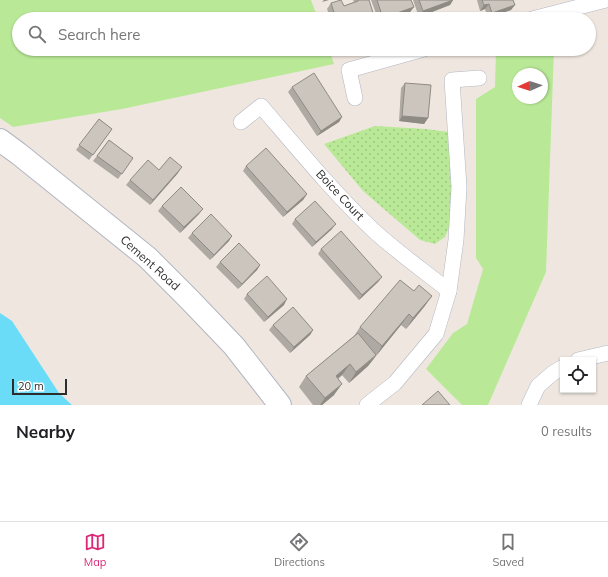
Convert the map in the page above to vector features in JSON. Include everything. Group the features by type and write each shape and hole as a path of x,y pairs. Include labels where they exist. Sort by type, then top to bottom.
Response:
{"street":[{"path":"549,7 606,0"},
{"path":"356,98 349,70 399,56"},
{"path":"367,405 395,383 436,334 449,291 456,240 459,187 452,80 479,78"},
{"name":"Boice Court","path":"241,122 261,106 326,180 374,230 406,258 449,291"},
{"name":"Cement Road","path":"0,140 147,257 234,346 280,405"},
{"path":"589,357 608,352"},
{"path":"529,405 538,386 558,370"}],"green space":[{"path":"0,0 311,0 315,12 12,12 12,56 331,56 334,64 122,109 13,127 0,118"},
{"path":"496,56 554,56 546,272 488,405 462,405 426,369 453,333 467,324 483,269 476,258 476,99 495,87"},
{"path":"375,126 449,132 452,220 445,237 435,244 420,240 363,191 324,144"}],"water":[{"path":"0,313 12,321 59,393 72,405 0,405"}],"building":[{"path":"341,0 344,6 358,0 369,0 373,12 334,12 331,3"},
{"path":"377,0 411,0 414,7 400,12 381,12"},
{"path":"419,0 453,0 423,11"},
{"path":"482,0 513,0 515,5 492,12 489,4 484,5"},
{"path":"314,73 342,117 321,131 292,87"},
{"path":"405,83 431,85 428,118 402,116"},
{"path":"99,119 112,129 93,155 79,145"},
{"path":"109,140 133,158 122,174 97,156"},
{"path":"266,148 307,194 287,212 246,166"},
{"path":"170,157 182,167 153,200 130,180 148,160 159,170"},
{"path":"181,187 203,209 184,227 162,206"},
{"path":"315,201 336,224 316,242 295,219"},
{"path":"211,214 232,236 214,255 192,233"},
{"path":"341,231 382,277 362,295 321,249"},
{"path":"239,243 260,265 242,284 220,262"},
{"path":"267,276 287,299 268,317 247,294"},
{"path":"400,280 414,291 419,285 432,296 413,318 409,314 382,346 360,327"},
{"path":"293,307 313,330 294,347 273,325"},
{"path":"358,333 376,355 356,372 350,364 336,376 342,384 325,398 306,376"},
{"path":"438,391 450,405 422,405"}]}
